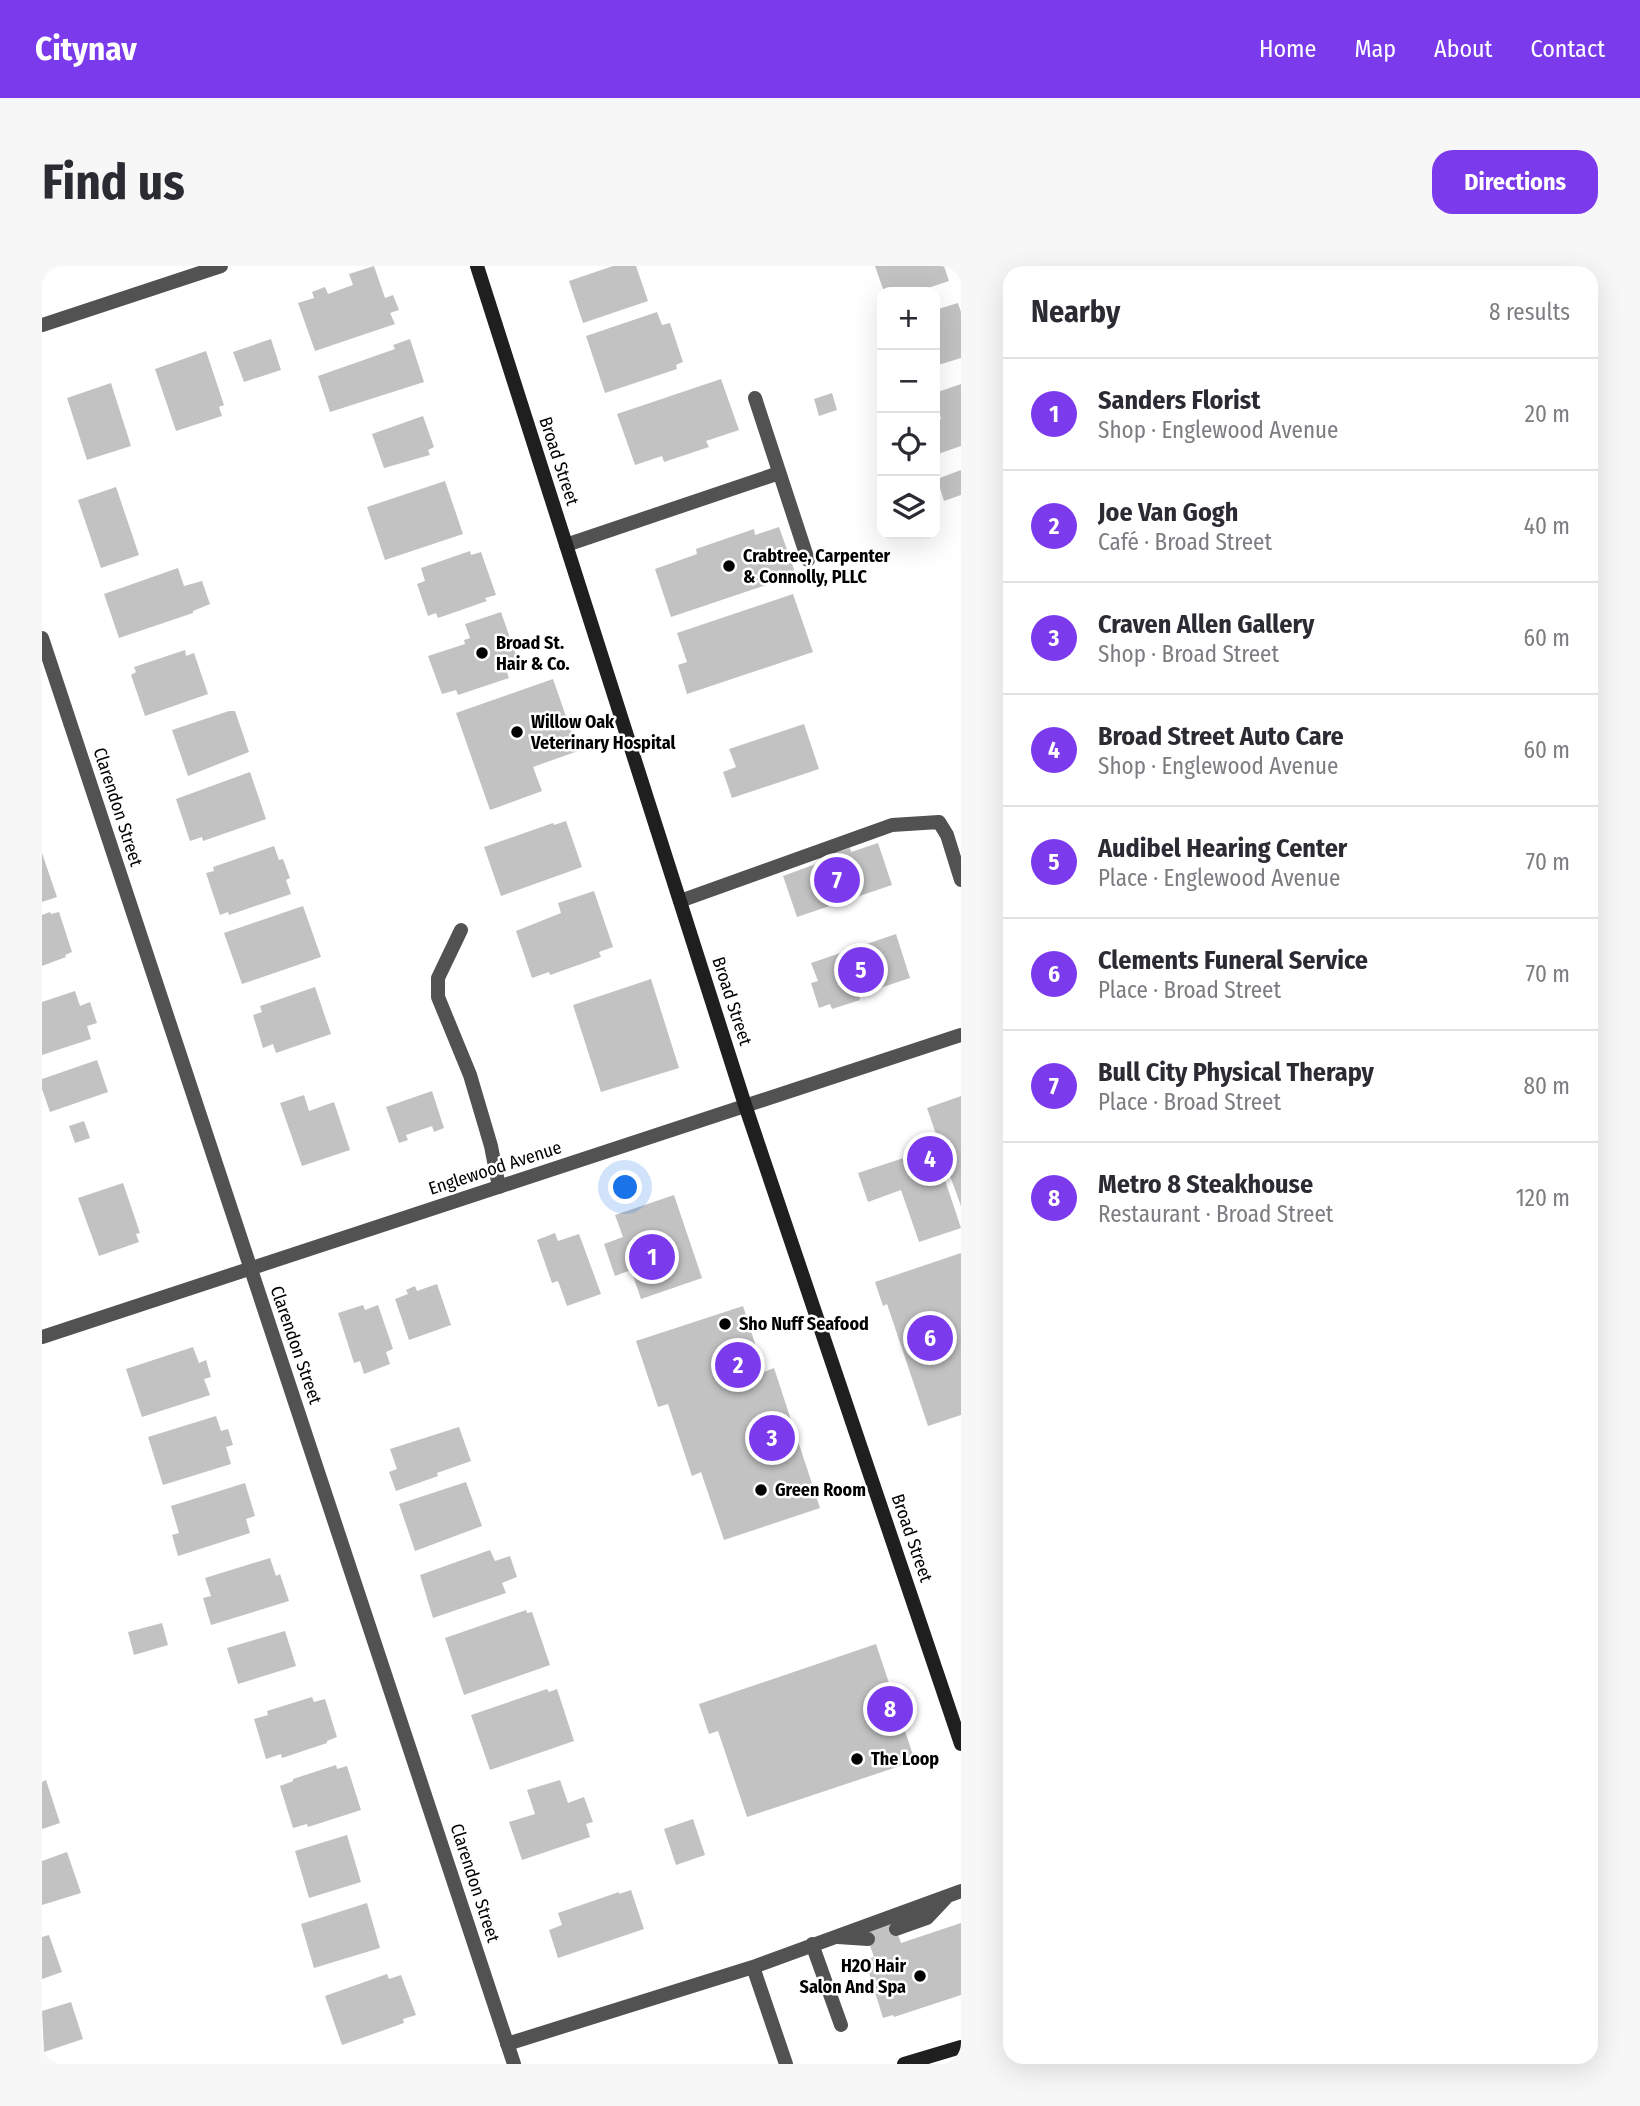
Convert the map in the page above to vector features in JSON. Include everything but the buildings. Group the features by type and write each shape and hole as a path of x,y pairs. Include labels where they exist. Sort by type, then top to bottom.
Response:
{"street":[{"path":"42,325 221,266"},
{"name":"Broad Street","path":"477,266 745,1105 961,1744"},
{"path":"755,398 808,560"},
{"path":"566,545 779,473"},
{"name":"Clarendon Street","path":"42,638 514,2064"},
{"path":"680,901 892,825 939,822 947,835 961,880"},
{"path":"461,930 438,978 438,997 470,1075 491,1146 499,1187"},
{"name":"Englewood Avenue","path":"42,1337 961,1035"},
{"path":"507,2044 753,1967 955,1893"},
{"path":"896,1929 927,1918 955,1893"},
{"path":"831,1937 868,1939"},
{"path":"812,1944 841,2025"},
{"path":"753,1967 786,2064"},
{"path":"904,2064 961,2047"}],"place":[{"name":"Crabtree, Carpenter & Connolly, PLLC","path":"729,566"},
{"name":"Broad St. Hair & Co.","path":"482,653"},
{"name":"Willow Oak Veterinary Hospital","path":"517,732"},
{"name":"Bull City Physical Therapy","path":"837,880"},
{"name":"Audibel Hearing Center","path":"861,970"},
{"name":"Broad Street Auto Care","path":"930,1159"},
{"name":"Sanders Florist","path":"652,1257"},
{"name":"Sho Nuff Seafood","path":"725,1324"},
{"name":"Clements Funeral Service","path":"930,1338"},
{"name":"Joe Van Gogh","path":"738,1365"},
{"name":"Craven Allen Gallery","path":"772,1438"},
{"name":"Green Room","path":"761,1490"},
{"name":"Metro 8 Steakhouse","path":"890,1709"},
{"name":"The Loop","path":"857,1759"},
{"name":"H2O Hair Salon And Spa","path":"920,1976"}]}
